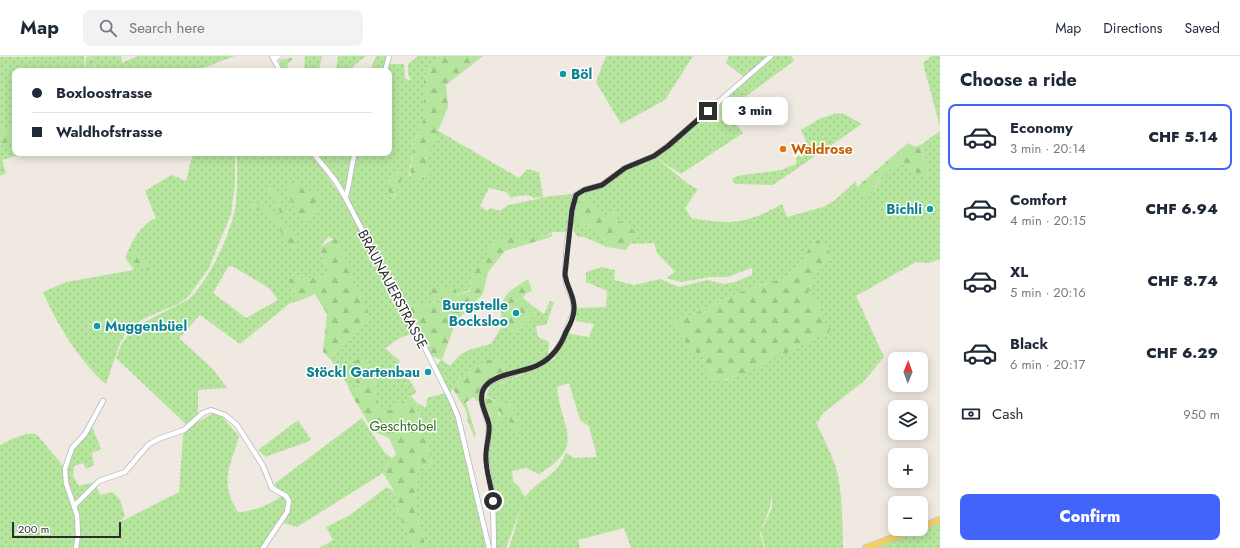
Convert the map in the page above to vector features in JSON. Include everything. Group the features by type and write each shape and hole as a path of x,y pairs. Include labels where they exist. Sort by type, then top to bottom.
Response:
{"main road":[{"path":"928,524 940,520"},
{"path":"866,548 882,545 902,536"}],"street":[{"path":"278,68 273,58 279,56"},
{"path":"386,68 389,56"},
{"path":"494,548 493,498 486,455 489,427 482,403 482,392 486,385 495,379 531,369 545,361 555,352 563,339 574,311 573,300 566,283 565,274 572,210 576,195 584,190 602,185 625,168 654,156 668,146 771,56"},
{"name":"BRAUNAUERSTRASSE","path":"315,156 335,180 345,197 376,257 393,284 451,400 458,417 489,548"},
{"path":"345,197 347,194 350,167 354,156"},
{"path":"76,548 78,526 75,505 66,483 65,468 72,448 88,429 103,401"},
{"path":"75,505 99,481 125,472 142,451 152,443 162,437 184,430 204,413 214,410 225,415 237,425 266,471 272,488 286,496 289,502 287,512 263,548"}],"green space":[{"path":"84,56 85,68 12,68 12,128 0,130 0,57"},
{"path":"91,56 121,56 122,63 137,56 235,56 203,68 96,68"},
{"path":"305,56 322,56 320,68 304,68"},
{"path":"338,56 366,56 354,65 353,68 336,68"},
{"path":"376,56 388,56 383,68 371,68"},
{"path":"418,56 438,56 424,79 424,118 413,144 409,176 423,180 426,159 437,130 519,178 527,169 539,172 543,197 534,198 525,195 511,198 506,192 489,188 480,206 487,211 491,208 500,211 508,205 551,196 585,193 579,202 578,220 602,237 607,247 584,237 578,237 574,232 573,220 569,232 553,232 540,238 504,238 471,275 470,290 456,295 442,296 449,299 444,310 435,302 423,306 406,303 350,201 348,185 345,192 321,160 320,156 392,156 392,68 385,68 387,64 404,64 405,78 409,81 411,79 408,75 408,64","holes":["403,173 394,198 388,190"]},
{"path":"438,56 483,56 446,85 448,107 426,159 430,176 423,180 410,177 413,144 424,118 424,79"},
{"path":"606,56 693,56 665,100 621,124 596,82"},
{"path":"729,56 792,56 794,61 726,111 743,133 681,174 658,159 688,184 698,189 685,208 691,218 717,222 738,221 758,216 782,204 787,217 823,207 834,201 856,181 857,187 870,194 886,172 902,163 924,178 929,177 922,144 940,131 940,259 929,263 916,262 856,296 884,357 864,381 822,414 818,423 815,419 836,468 842,507 843,548 765,548 761,532 772,508 772,494 770,507 760,534 764,548 631,548 624,528 578,540 580,548 509,548 522,505 506,548 496,548 494,497 487,461 490,431 483,402 490,417 501,416 497,410 501,411 507,417 519,438 513,405 497,402 486,396 491,383 499,385 554,359 567,331 571,334 589,337 594,324 576,321 574,308 606,307 607,291 586,282 586,272 602,267 615,270 614,280 634,285 660,279 679,287 707,280 724,284 735,282 752,275 752,268 727,277 709,277 681,282 666,278 675,272 657,253 654,243 630,244 638,233 616,219 614,211 610,218 585,200 585,193 602,185 625,168 654,156 744,77 726,63","holes":["817,239 829,250 831,258 818,267 807,291 815,303 819,306 822,320 827,324 827,335 819,336 739,375 725,380 705,368 703,357 692,350 686,356 688,348 674,321 690,316 742,291 786,277 804,259 811,243","569,383 580,420 589,426 597,457 574,458 566,453 562,462 557,468 525,497 513,481 512,471 526,468 539,474 554,464 563,454 567,445 568,436 559,402 557,387"]},
{"path":"932,56 940,56 940,127 923,63"},
{"path":"86,57 91,57 95,68 85,68"},
{"path":"293,58 288,63 287,68 281,68 279,60"},
{"path":"837,113 844,114 862,124 773,185 735,184 732,179 737,176 781,170 796,164 796,158 809,148 801,130 819,119"},
{"path":"12,128 12,140 0,145 0,130"},
{"path":"12,139 12,156 16,156 2,160 6,173 0,176 0,145"},
{"path":"908,143 915,147 922,144 929,177 924,178 902,163 880,180 872,191 867,204 857,187"},
{"path":"192,156 235,156 235,184 231,214 209,268 188,297 178,304 143,319 128,330 120,343 106,384 78,354 54,316 43,292 66,282 134,270 125,258 133,240 145,225 156,218 145,191 171,175 186,181"},
{"path":"237,156 312,156 341,195 368,240 417,332 400,338 385,348 400,361 396,370 412,395 391,410 381,410 375,391 374,372 354,363 357,375 354,399 347,384 330,359 341,345 348,341 362,324 371,320 337,240 328,237 319,249 330,274 318,278 289,279 292,291 299,301 290,303 240,344 200,315 179,338 213,369 227,388 198,390 198,418 191,426 217,411 239,436 228,475 229,492 238,512 262,507 283,495 274,484 362,418 385,453 392,458 387,463 383,473 297,527 283,523 287,517 289,504 261,548 0,548 0,445 24,435 34,434 38,436 65,468 68,457 91,424 101,449 92,453 94,465 86,469 83,463 74,466 73,476 79,486 94,482 100,495 113,492 120,500 125,516 120,522 179,492 183,435 189,427 116,358 122,343 133,328 189,299 197,291 218,257 224,244 235,209 237,188","holes":["232,266 269,288 278,300 246,318 213,293 228,267"]},
{"path":"396,170 404,173 394,198 388,190 384,190"},
{"path":"295,178 309,197 318,190 319,201 315,216 302,222 286,190"},
{"path":"268,189 276,189 287,217 285,221"},
{"path":"585,193 585,200 610,218 614,211 619,216 616,219 638,233 626,250 607,247 602,237 578,220 579,202"},
{"path":"252,198 267,209 274,217 279,216 288,230 290,227 297,232 295,247 288,248 279,227 264,213 250,205"},
{"path":"553,233 551,237 505,251 488,272 483,294 456,321 442,360 432,356 406,303 423,306 435,302 444,310 449,299 442,296 433,300 430,286 450,289 455,286 457,295 470,291 471,275 496,241 504,238 540,238"},
{"path":"334,239 337,240 372,320 362,324 348,341 341,345 330,359 323,352 327,314 315,294 299,301 292,291 288,279 318,278 330,274 319,248"},
{"path":"817,239 829,250 831,258 818,267 808,291 815,303 819,306 822,320 831,328 827,335 819,336 750,371 726,379 714,381 705,368 703,357 692,350 688,358 686,356 688,348 674,321 690,316 742,291 786,277 804,259 811,243"},
{"path":"134,252 157,270 157,274 136,264 131,257 131,253"},
{"path":"528,279 532,291 525,294 523,298 533,306 535,316 528,324 513,331 502,326 501,309 503,302 508,293"},
{"path":"550,301 554,302 546,325 536,326 538,337 549,342 548,356 538,363 517,371 494,375 460,377 450,393 437,367 438,363 442,360 450,366 459,356 468,350 491,344 502,326 513,331 528,324 535,316 533,306 544,314"},
{"name":"Geschtobel","path":"360,356 365,356 374,372 375,391 381,410 391,410 411,396 416,402 432,465 425,467 422,461 419,462 414,505 426,548 414,548 398,513 394,491 383,473 387,463 396,454 389,438 374,432 354,399 357,375 354,363"},
{"path":"499,358 505,360 505,378 520,373 519,375 499,385 486,382 481,388 480,395 497,402 513,405 522,437 519,438 510,422 501,412 497,411 502,421 499,423 493,421 483,402 476,401 474,397 466,402 476,435 474,437 468,421 466,410 453,389 461,377 477,364"},
{"path":"404,374 407,380 409,379 417,393 412,395 399,376"},
{"path":"446,393 456,418 487,548 426,548 414,505 419,462 422,461 427,466 432,465 416,402 426,407 427,398"},
{"path":"298,420 311,440 266,457 258,450"},
{"path":"387,487 394,491 398,513 414,548 319,548 333,540 326,527 350,515"},
{"path":"940,524 940,548 874,548 907,536 928,536 928,528"}],"place":[{"name":"Böl","path":"563,74"},
{"name":"Waldrose","path":"783,149"},
{"name":"Bichli","path":"930,209"},
{"name":"Burgstelle Bocksloo","path":"516,313"},
{"name":"Muggenbüel","path":"97,326"},
{"name":"Stöckl Gartenbau","path":"428,372"}],"route":[{"path":"493,501 486,463 489,427 482,403 482,392 486,385 495,379 522,372 540,365 555,352 563,339 574,311 573,300 566,283 565,274 567,243 574,198 584,190 602,185 633,163 654,156 668,146 708,111"}]}
